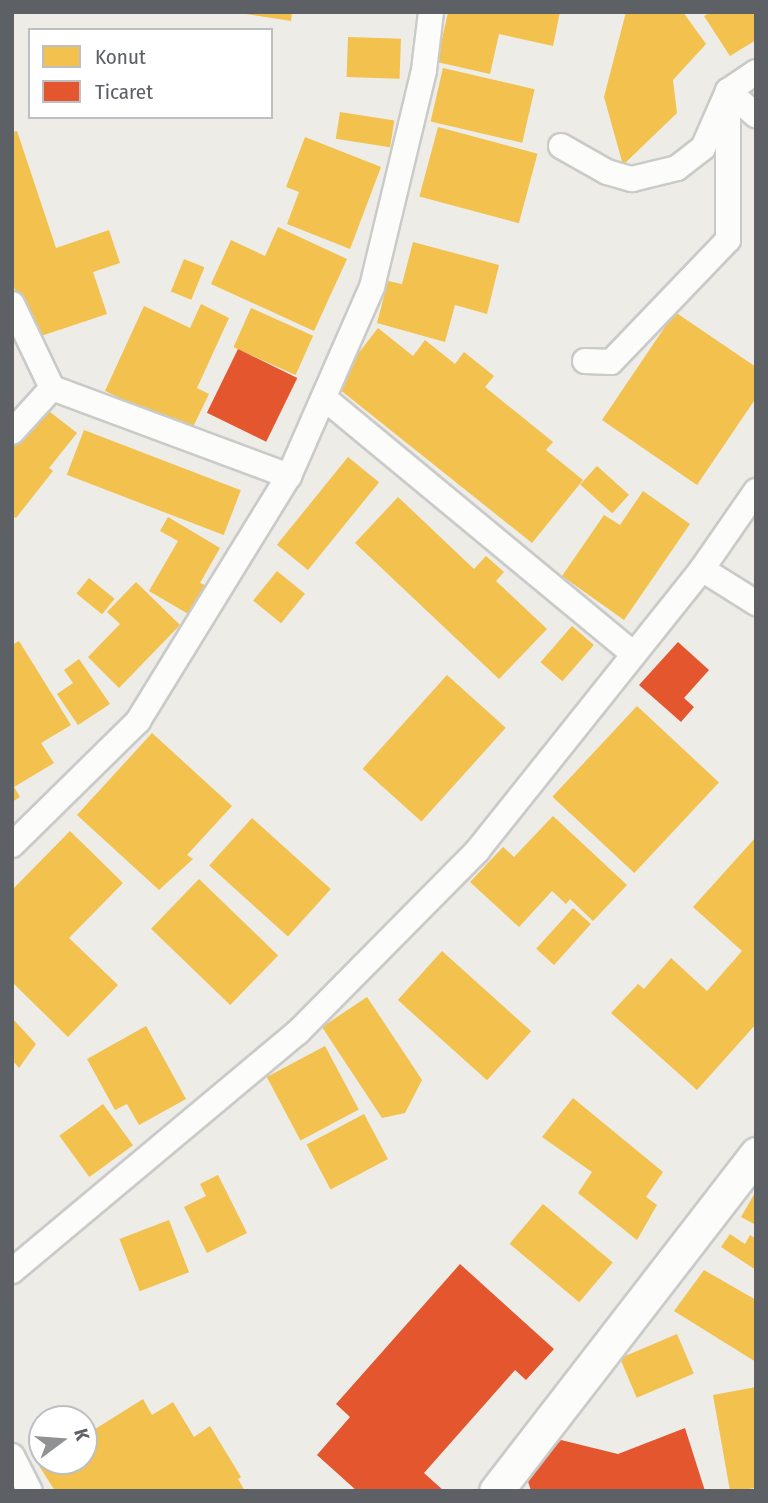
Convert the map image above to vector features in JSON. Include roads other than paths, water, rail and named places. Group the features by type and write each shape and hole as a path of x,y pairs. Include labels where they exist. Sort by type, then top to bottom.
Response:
{"main road":[{"path":"496,1491 756,1154"}],"street":[{"path":"12,845 138,721 289,476 372,287 424,70 431,12"},
{"path":"561,146 607,172 632,179 677,168 703,148 728,91 756,72"},
{"path":"728,91 756,115"},
{"path":"585,360 611,362 727,240 728,91"},
{"path":"12,304 52,388 289,476"},
{"path":"12,432 52,388"},
{"path":"324,398 632,653"},
{"path":"12,1271 298,1032 477,850 632,653 702,569 756,491"},
{"path":"702,569 756,603"},
{"path":"12,1456 30,1491"}]}
